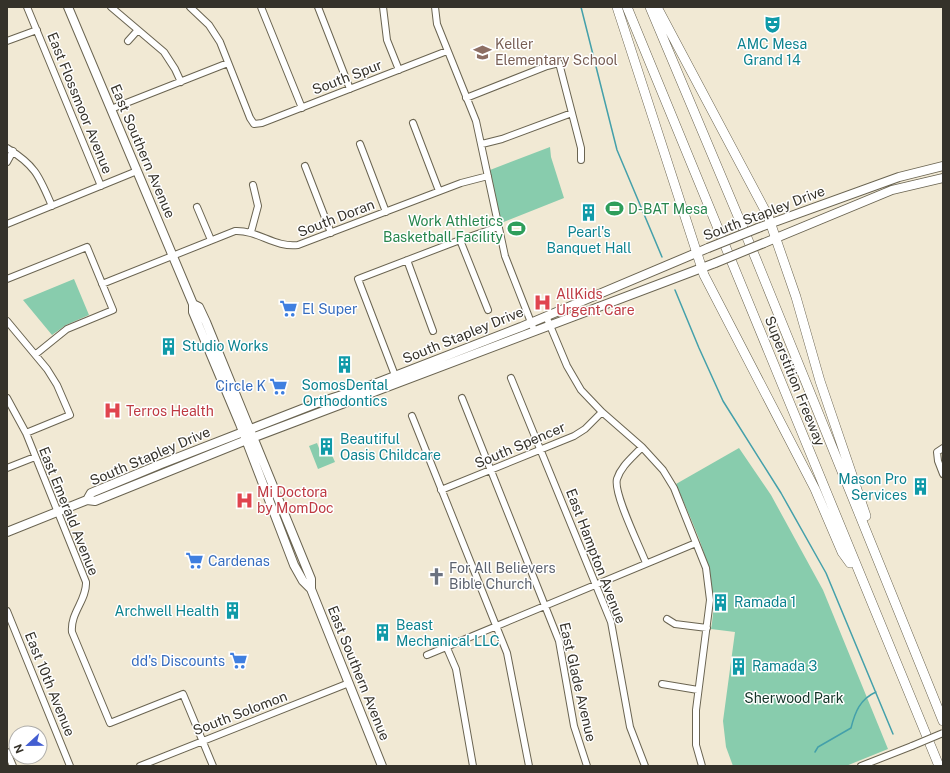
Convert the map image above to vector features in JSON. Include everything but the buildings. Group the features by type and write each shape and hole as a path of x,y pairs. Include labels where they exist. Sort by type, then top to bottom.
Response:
{"highway":[{"path":"617,7 702,268 815,489 842,552 859,575"},
{"name":"Superstition Freeway","path":"626,7 938,766"},
{"name":"Superstition Freeway","path":"650,7 756,259 943,721"},
{"path":"658,7 770,224 776,239 840,442 905,626"}],"main road":[{"name":"East Southern Avenue","path":"68,7 193,304 193,312 247,430 254,437 312,579 311,589"},
{"name":"South Stapley Drive","path":"7,532 87,500 95,501 110,496 246,440 323,411 548,320 625,284 758,228 899,177 943,166"},
{"name":"South Stapley Drive","path":"548,320 576,314 702,268 776,239 892,190 943,178"},
{"path":"604,303 605,297 622,289 625,284"},
{"path":"576,314 585,306 598,300 600,295"},
{"name":"East Southern Avenue","path":"193,304 199,307 216,346 247,430 246,440 267,494 300,576 303,582 311,589 382,766"},
{"path":"198,323 212,345 216,346"},
{"name":"South Stapley Drive","path":"87,500 91,493 247,430 320,402 397,380"},
{"path":"323,411 328,404 343,398 343,395"},
{"path":"164,473 165,467 175,462 181,456"},
{"path":"145,481 149,474 160,468 161,464"},
{"path":"110,496 110,490 123,484 129,477"},
{"path":"267,494 275,500 282,516 288,520"},
{"path":"279,524 285,525 296,551 303,557"}],"street":[{"name":"East Flossmoor Avenue","path":"27,7 101,186"},
{"path":"111,7 137,31 164,52 170,60 181,82"},
{"path":"111,109 228,63 215,32 190,7"},
{"path":"261,7 302,108"},
{"path":"318,7 350,89"},
{"path":"382,7 388,40 399,70"},
{"path":"435,7 437,24 482,144 505,256 533,326"},
{"path":"7,41 37,30"},
{"path":"128,41 137,31"},
{"name":"South Spur","path":"228,63 250,118 254,124 262,124 447,51"},
{"path":"466,98 547,66 559,63 581,148 581,160"},
{"path":"482,144 502,139 572,113"},
{"path":"413,123 439,191"},
{"path":"360,144 386,212"},
{"path":"7,148 35,169 52,206"},
{"path":"7,162 13,151"},
{"path":"305,166 331,233"},
{"path":"7,224 137,171"},
{"name":"South Doran","path":"102,284 235,231 251,232 274,243 288,246 304,244 439,191 488,176"},
{"path":"251,232 258,206 253,185"},
{"path":"197,207 211,240"},
{"path":"397,380 358,279 498,227"},
{"path":"460,240 488,310"},
{"path":"7,279 88,247 113,310 67,329 36,354"},
{"path":"407,260 434,331"},
{"path":"548,320 560,351 573,378 581,390 602,412 642,447 663,470 672,486 708,576 710,600 698,690 695,728 696,744 702,766"},
{"path":"7,322 36,354 57,385 70,415 26,433"},
{"name":"East Hampton Avenue","path":"511,378 611,622 630,727 645,766"},
{"name":"East Glade Avenue","path":"462,398 546,605 559,641 574,726 587,766"},
{"name":"East Emerald Avenue","path":"8,402 26,433 86,582 86,589 72,621 72,632 110,723 183,694 202,741"},
{"name":"South Spencer","path":"442,490 569,438 585,429 602,412"},
{"path":"412,416 507,654 529,766"},
{"path":"642,447 622,468 617,480 619,497 646,563"},
{"path":"943,448 937,452 938,461 943,474"},
{"path":"7,468 35,457"},
{"path":"427,655 696,543"},
{"name":"East 10th Avenue","path":"7,611 70,766"},
{"path":"667,619 675,624 707,628"},
{"path":"446,648 456,668 473,766"},
{"name":"South Solomon","path":"140,766 154,763 202,741 349,683"},
{"path":"662,684 698,690"},
{"path":"861,766 943,733"},
{"path":"202,741 213,766"},
{"path":"7,752 13,766"}],"green space":[{"path":"550,147 551,157 564,198 501,223 490,170"},
{"path":"74,279 89,315 66,325 52,335 23,300"},
{"path":"317,443 322,456 331,453 335,462 318,469 309,446"},
{"name":"Sherwood Park","path":"739,448 771,495 823,590 888,749 846,766 733,766 726,747 723,721 735,632 711,629 713,610 709,572 698,536 676,484"}],"waterway":[{"path":"581,7 617,150 662,257"},
{"path":"675,290 723,401 781,493 826,573 893,734"},
{"path":"815,752 818,747 851,728 854,717 862,702 876,692"}],"place":[{"name":"AMC Mesa Grand 14","path":"772,24"},
{"name":"Keller Elementary School","path":"482,52"},
{"name":"D-BAT Mesa","path":"615,209"},
{"name":"Pearl's Banquet Hall","path":"589,212"},
{"name":"Work Athletics Basketball Facility","path":"516,229"},
{"name":"AllKids Urgent Care","path":"543,302"},
{"name":"El Super","path":"289,309"},
{"name":"Studio Works","path":"169,346"},
{"name":"SomosDental Orthodontics","path":"345,365"},
{"name":"Circle K","path":"279,386"},
{"name":"Terros Health","path":"113,411"},
{"name":"Beautiful Oasis Childcare","path":"327,447"},
{"name":"Mason Pro Services","path":"920,487"},
{"name":"Mi Doctora by MomDoc","path":"244,500"},
{"name":"Cardenas","path":"195,561"},
{"name":"For All Believers Bible Church","path":"436,576"},
{"name":"Ramada 1","path":"721,602"},
{"name":"Archwell Health","path":"232,611"},
{"name":"Beast Mechanical LLC","path":"383,633"},
{"name":"dd's Discounts","path":"238,661"},
{"name":"Ramada 3","path":"739,666"}]}
